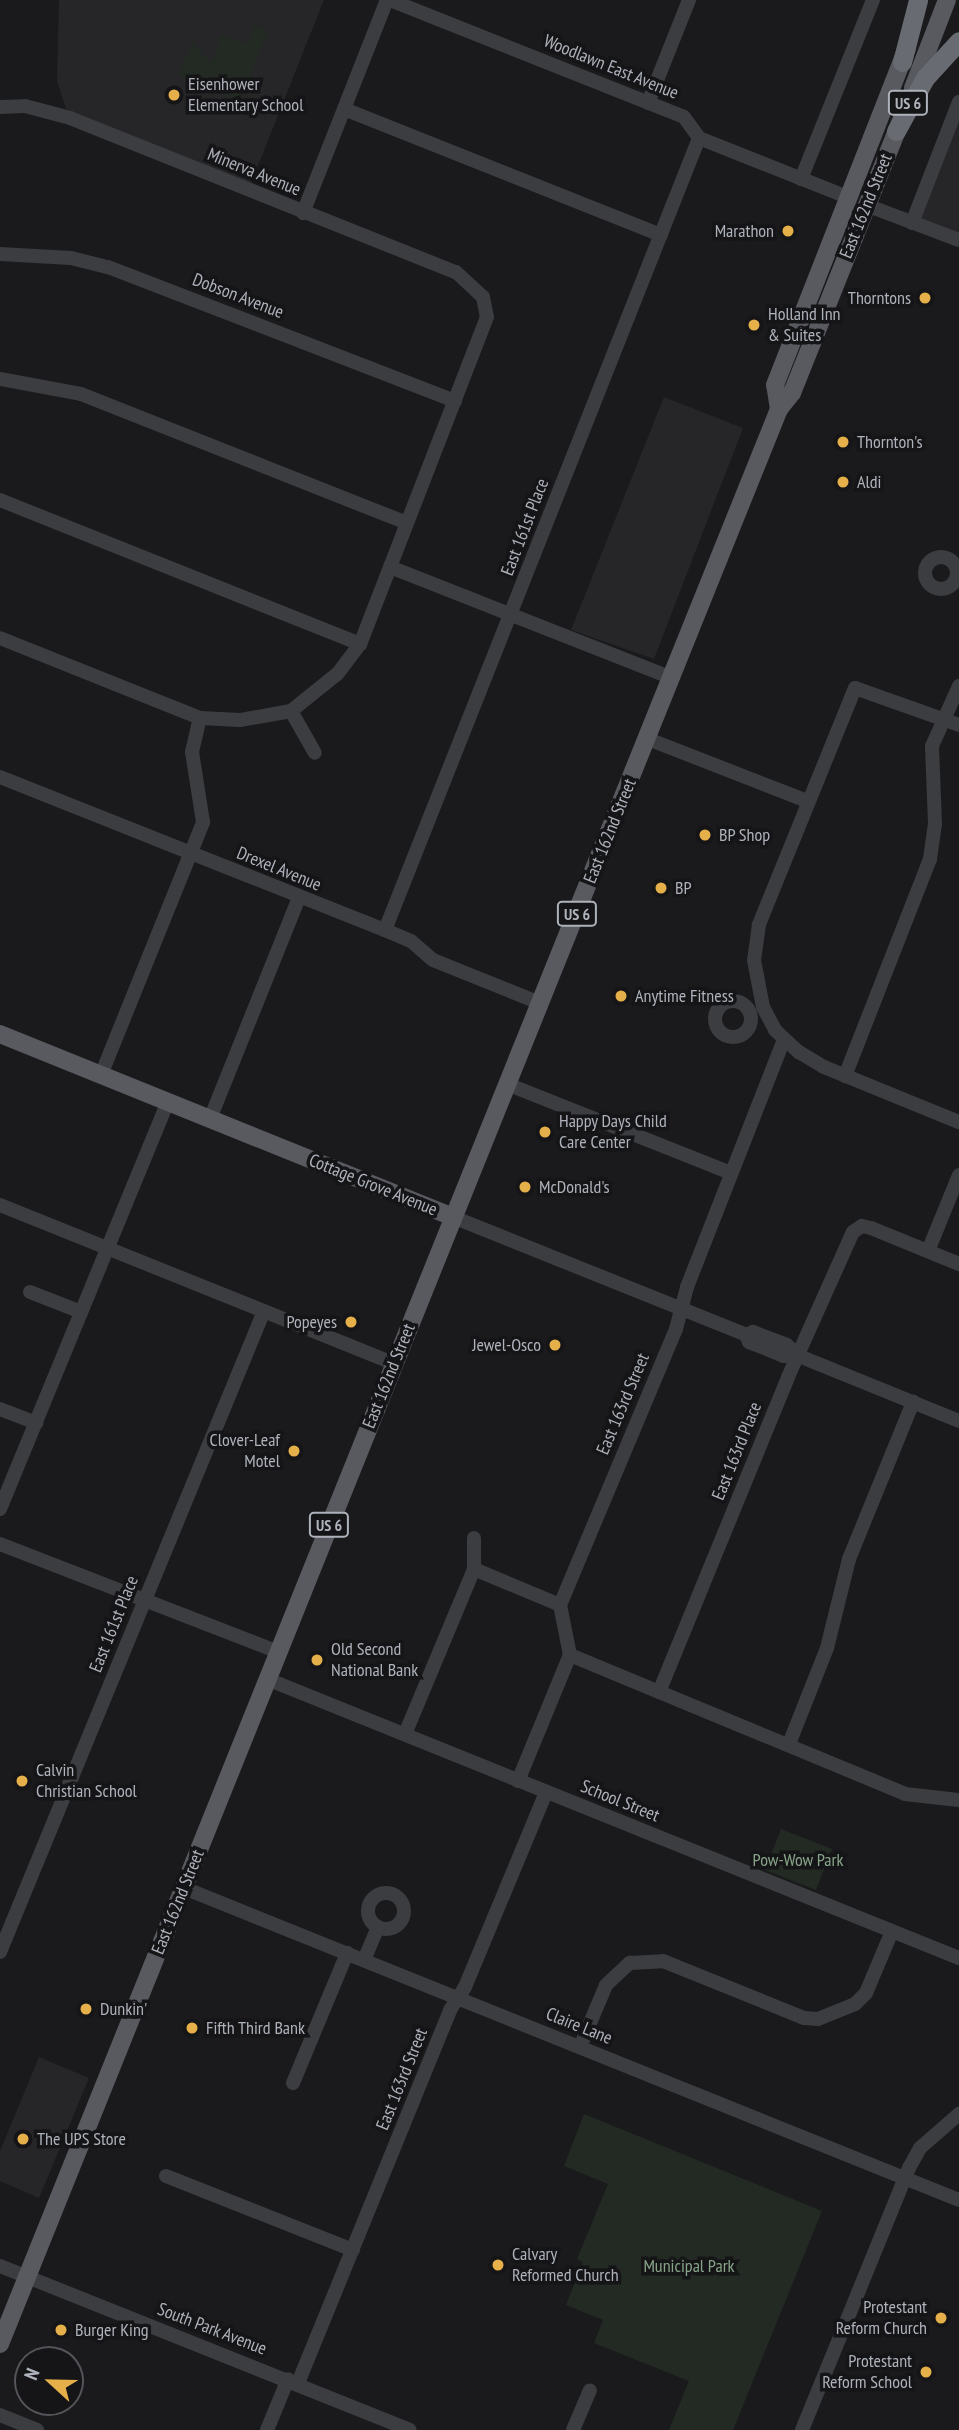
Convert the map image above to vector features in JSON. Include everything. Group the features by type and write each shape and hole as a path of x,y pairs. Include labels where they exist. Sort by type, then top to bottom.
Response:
{"highway":[{"path":"902,62 918,0"},
{"path":"896,131 925,78 959,41"}],"main road":[{"name":"East 162nd Street","path":"779,409 775,385 926,0"},
{"name":"East 162nd Street","path":"0,2344 779,409 792,393 947,0"},
{"path":"847,197 866,205"},
{"name":"Cottage Grove Avenue","path":"0,1034 453,1217"}],"street":[{"name":"Woodlawn East Avenue","path":"389,0 684,117 699,138 847,197"},
{"path":"303,213 389,0"},
{"path":"648,103 689,0"},
{"path":"801,179 873,0"},
{"path":"912,223 959,102"},
{"name":"Minerva Avenue","path":"0,107 35,108 70,118 456,272 483,297 487,317 455,401"},
{"path":"344,109 660,235"},
{"name":"East 161st Place","path":"385,930 699,138"},
{"path":"866,205 959,240"},
{"name":"Dobson Avenue","path":"0,254 51,256 108,267 455,401"},
{"path":"0,379 81,394 406,523"},
{"path":"0,638 200,718 240,720 291,711 337,674 360,644 455,401"},
{"path":"0,500 360,644"},
{"path":"390,567 672,678"},
{"path":"845,1076 930,859 935,824 930,765 944,719 959,686"},
{"path":"959,725 855,688 807,801 755,943 756,1010 784,1040 811,1061 959,1122"},
{"path":"291,711 315,753"},
{"path":"101,1075 203,821 192,752 200,718"},
{"path":"648,739 807,801"},
{"name":"Drexel Avenue","path":"0,777 385,930 411,942 433,960 540,1003"},
{"path":"210,1119 299,898"},
{"name":"East 163rd Street","path":"560,1605 681,1308 784,1040"},
{"path":"507,1084 732,1173"},
{"path":"0,1509 168,1102"},
{"path":"959,1175 928,1251 959,1264"},
{"path":"0,1205 394,1363"},
{"name":"Cottage Grove Avenue","path":"453,1217 746,1335 753,1332 787,1345 799,1356 959,1421"},
{"name":"East 163rd Place","path":"659,1692 799,1356 857,1228 871,1228 928,1251"},
{"path":"30,1292 81,1312"},
{"name":"East 161st Place","path":"0,1952 264,1311"},
{"path":"789,1744 827,1648 849,1559 913,1402"},
{"path":"0,1409 36,1423"},
{"path":"405,1734 474,1569 474,1538"},
{"path":"0,1544 278,1652"},
{"path":"474,1569 560,1605 570,1655 518,1781"},
{"path":"570,1655 905,1794 959,1800"},
{"name":"School Street","path":"268,1679 959,1958"},
{"name":"East 163rd Street","path":"267,2430 293,2381 353,2250 547,1792"},
{"name":"Claire Lane","path":"184,1888 959,2200"},
{"path":"364,1960 378,1927"},
{"path":"580,2047 606,1985 630,1963 663,1961 804,2018 818,2019 855,2004 866,1993 892,1931"},
{"path":"293,2083 347,1953"},
{"path":"802,2430 905,2178 920,2148 959,2114"},
{"path":"166,2176 353,2250"},
{"name":"South Park Avenue","path":"0,2266 293,2381 409,2430"},
{"path":"573,2430 590,2390"},
{"path":"0,2415 37,2430"}],"shaded area":[{"name":"Eisenhower Elementary School","path":"59,0 324,0 251,183 66,109 57,81"},
{"path":"959,117 959,237 919,221"},
{"path":"664,397 743,428 654,659 571,630"},
{"path":"39,2057 89,2078 39,2198 0,2181 0,2151"}],"green space":[{"path":"255,25 268,31 240,101 178,76 192,43 211,63 222,35 247,44"},
{"name":"Pow-Wow Park","path":"781,1829 832,1849 816,1890 765,1870"},
{"name":"Municipal Park","path":"584,2114 822,2211 733,2430 669,2430 689,2381 594,2343 603,2320 566,2305 583,2262 577,2259 608,2184 564,2166"}],"place":[{"name":"Eisenhower Elementary School","path":"174,95"},
{"name":"Marathon","path":"788,231"},
{"name":"Thorntons","path":"925,298"},
{"name":"Holland Inn & Suites","path":"754,325"},
{"name":"Thornton's","path":"843,442"},
{"name":"Aldi","path":"843,482"},
{"name":"BP Shop","path":"705,835"},
{"name":"BP","path":"661,888"},
{"name":"Anytime Fitness","path":"621,996"},
{"name":"Happy Days Child Care Center","path":"545,1132"},
{"name":"McDonald's","path":"525,1187"},
{"name":"Popeyes","path":"351,1322"},
{"name":"Jewel-Osco","path":"555,1345"},
{"name":"Clover-Leaf Motel","path":"294,1451"},
{"name":"Old Second National Bank","path":"317,1660"},
{"name":"Calvin Christian School","path":"22,1781"},
{"name":"Dunkin'","path":"86,2009"},
{"name":"Fifth Third Bank","path":"192,2028"},
{"name":"The UPS Store","path":"23,2139"},
{"name":"Calvary Reformed Church","path":"498,2265"},
{"name":"Protestant Reform Church","path":"941,2318"},
{"name":"Burger King","path":"61,2330"},
{"name":"Protestant Reform School","path":"926,2372"}]}
